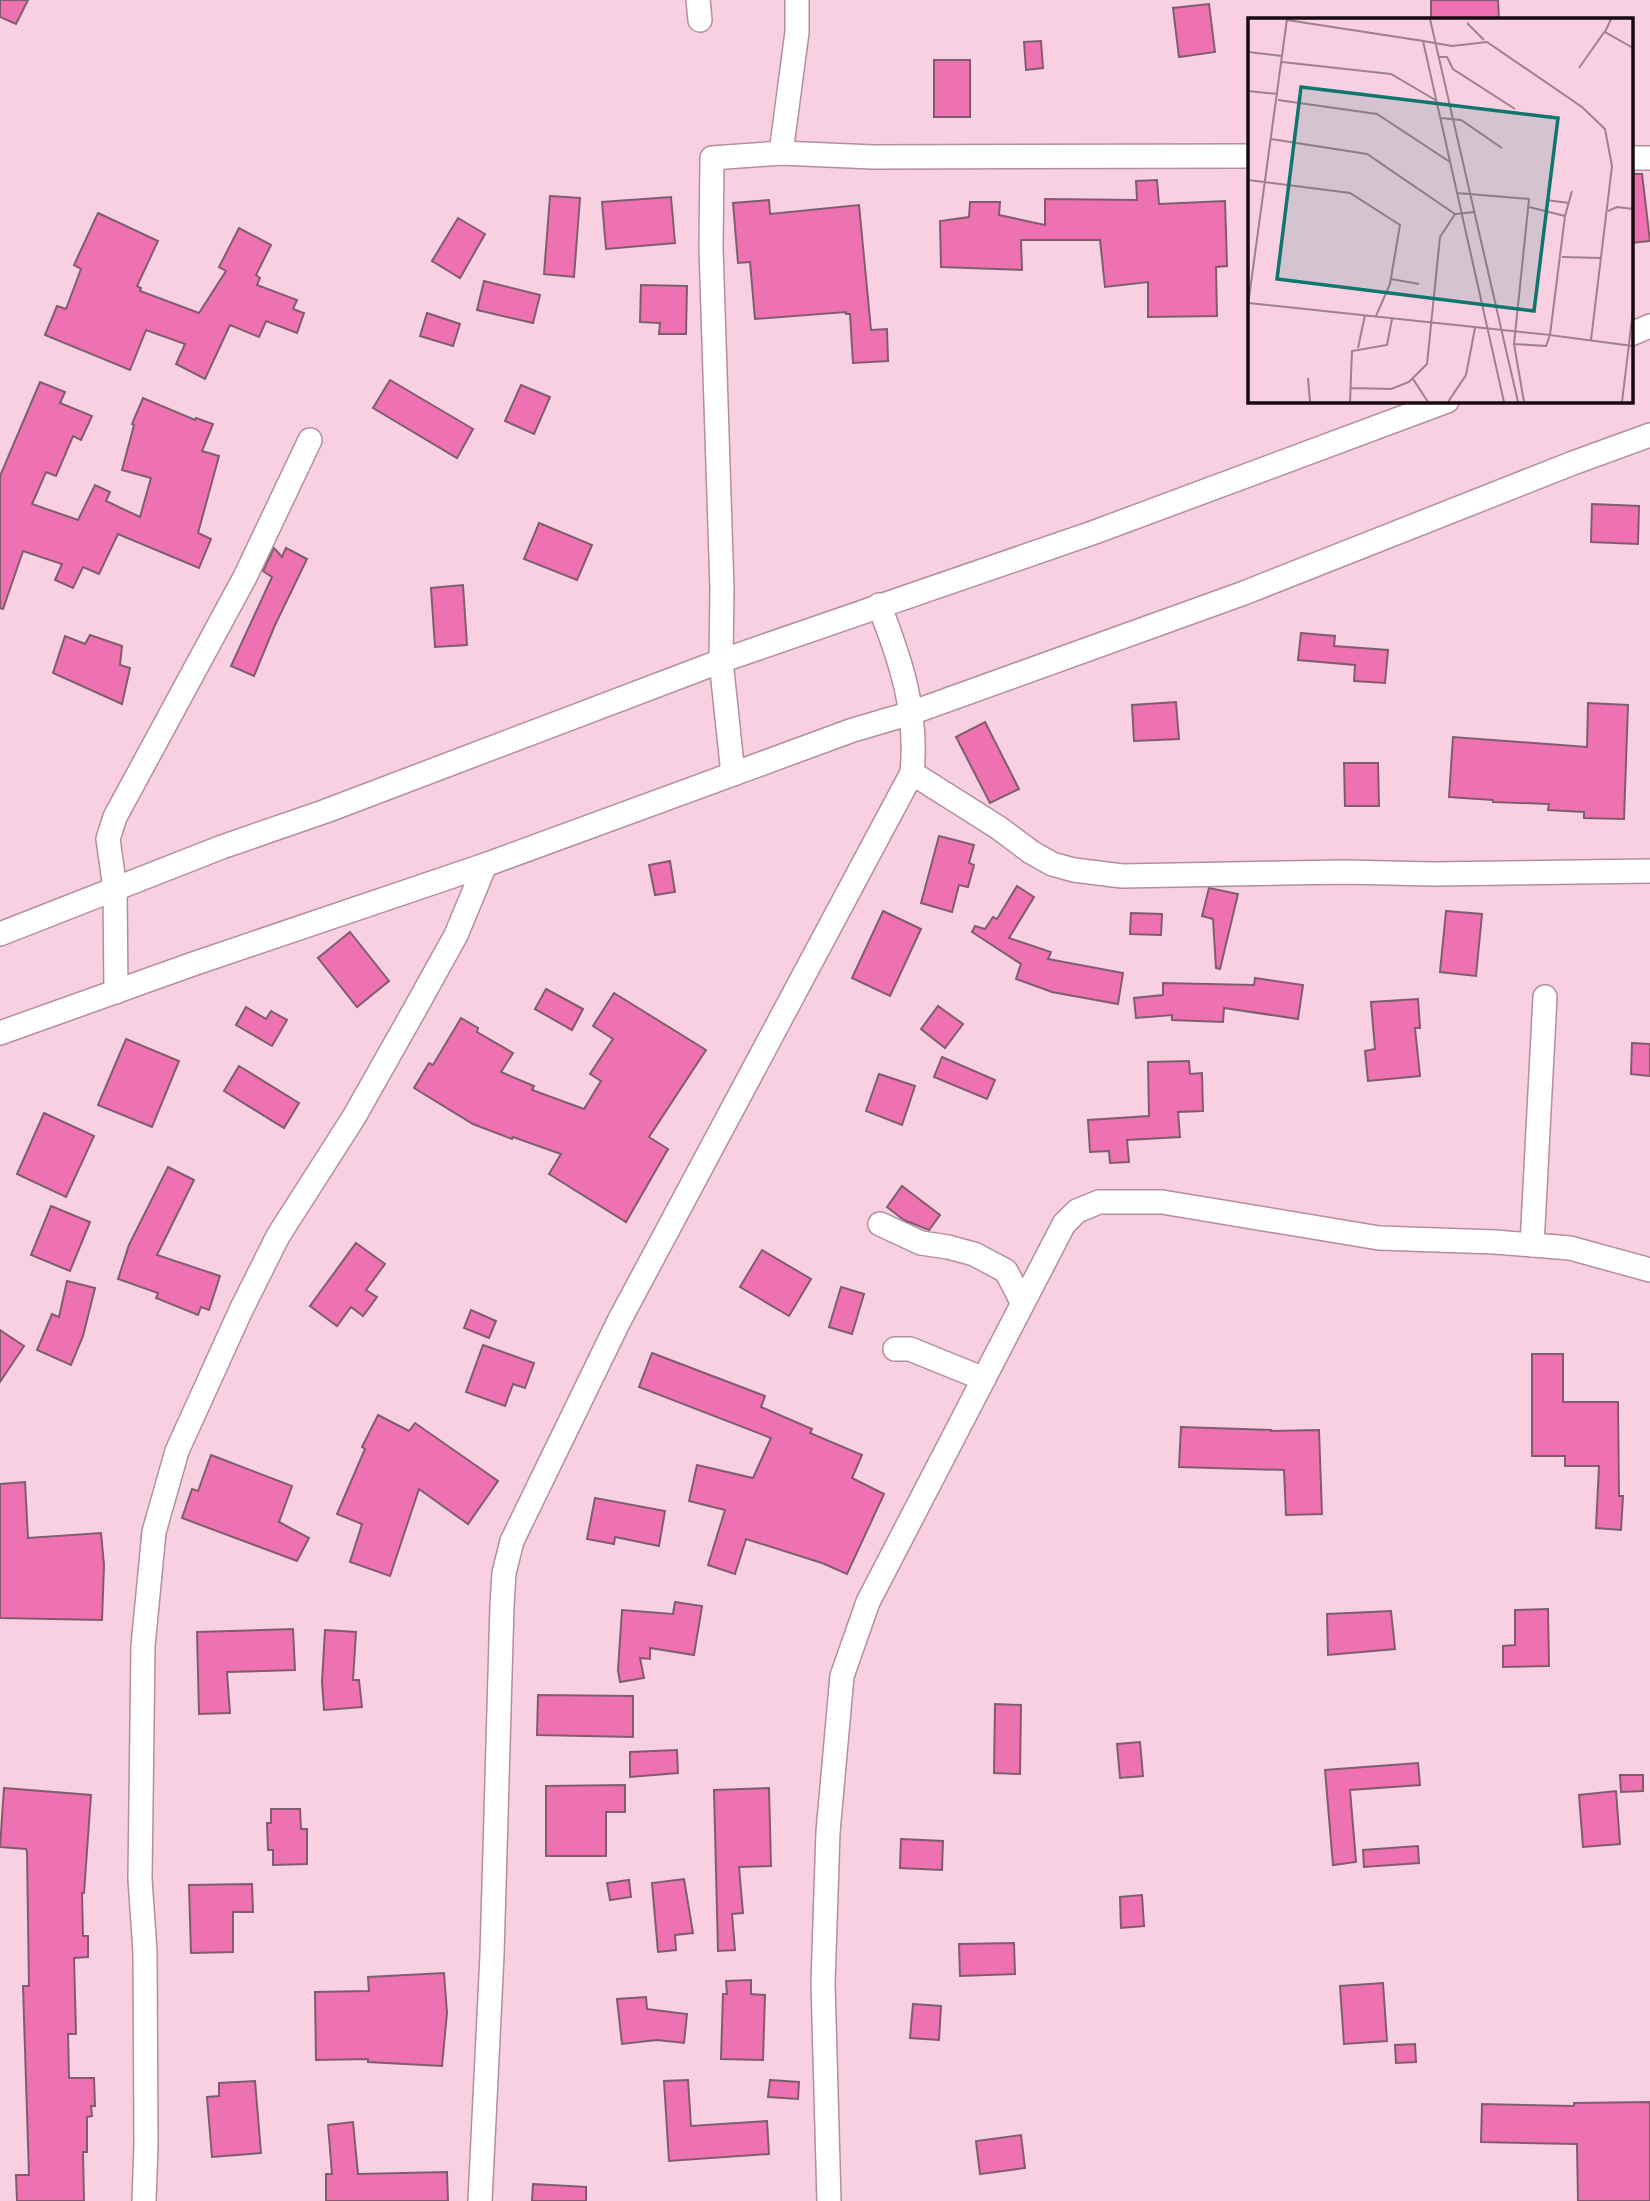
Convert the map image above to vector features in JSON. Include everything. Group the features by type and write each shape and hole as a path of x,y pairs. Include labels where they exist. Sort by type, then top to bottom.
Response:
{"street":[{"path":"781,153 797,32 797,0"},
{"path":"733,775 721,661 722,589 710,248 712,158 781,153 873,158 1248,156"},
{"path":"1632,158 1650,158"},
{"path":"1632,334 1650,326"},
{"path":"0,934 721,661 1095,532 1444,402"},
{"path":"0,1033 485,865 853,730 911,713 1244,593 1650,435"},
{"path":"116,992 115,889 108,839 115,817 245,577 310,440"},
{"path":"480,2201 492,1955 502,1605 504,1573 512,1541 619,1321 912,773 914,750 911,713 902,664 879,605"},
{"path":"912,773 999,828 1031,852 1052,864 1074,870 1122,876 1650,871"},
{"path":"144,2201 145,1966 140,1879 143,1646 154,1532 177,1451 241,1310 278,1236 354,1116 450,945 485,865"},
{"path":"1532,1245 1545,996"},
{"path":"829,2201 823,1983 828,1832 842,1676 868,1602 1064,1224 1077,1211 1099,1202 1161,1202 1379,1238 1570,1248 1650,1270"},
{"path":"880,1224 920,1243 974,1254 1006,1271 1022,1302"},
{"path":"895,1349 910,1349 984,1379"}],"building":[{"path":"0,0 28,0 16,24 0,17"},
{"path":"1431,0 1498,0 1499,18 1431,18"},
{"path":"1209,4 1215,52 1179,57 1173,8"},
{"path":"1041,41 1043,68 1026,70 1024,42"},
{"path":"934,60 970,60 970,117 934,117"},
{"path":"1632,174 1642,174 1650,241 1632,243"},
{"path":"1157,180 1159,204 1225,201 1227,266 1216,267 1217,316 1148,317 1148,282 1105,287 1100,240 1021,240 1022,270 941,267 940,221 969,217 970,202 1000,202 999,215 1045,225 1045,199 1137,200 1136,181"},
{"path":"550,196 580,198 574,277 544,274"},
{"path":"671,197 675,243 606,249 602,202"},
{"path":"769,200 770,214 859,205 871,330 887,329 888,361 853,363 850,314 846,312 755,319 750,262 738,263 733,203"},
{"path":"98,213 158,241 137,286 141,288 140,291 199,313 226,271 219,267 239,228 271,245 256,275 260,278 257,285 297,300 293,309 304,313 297,333 266,321 259,337 230,325 205,379 176,364 185,344 146,330 130,370 45,335 57,306 66,309 81,269 74,265"},
{"path":"458,218 485,234 460,278 432,261"},
{"path":"484,281 540,295 533,323 477,310"},
{"path":"641,285 687,286 686,334 659,334 660,323 640,322"},
{"path":"427,313 460,324 453,346 420,336"},
{"path":"390,380 473,429 457,458 373,408"},
{"path":"40,382 65,392 60,403 92,416 81,440 73,436 56,476 46,472 32,504 78,520 95,485 110,492 106,501 140,517 151,478 122,470 134,425 132,424 143,398 195,420 196,418 213,424 202,451 219,456 198,533 211,539 199,568 118,534 99,574 83,567 73,588 55,580 62,564 23,551 3,609 0,608 0,476"},
{"path":"521,385 550,397 534,434 505,421"},
{"path":"1592,504 1639,506 1638,544 1591,542"},
{"path":"539,523 592,545 577,580 524,559"},
{"path":"274,548 282,557 286,548 307,559 254,676 231,666 272,577 263,571"},
{"path":"463,585 467,645 435,647 431,588"},
{"path":"1301,633 1335,636 1334,646 1388,650 1385,683 1354,681 1355,665 1298,660"},
{"path":"90,635 122,646 120,665 130,668 122,704 53,673 65,636 85,644"},
{"path":"1176,702 1179,739 1134,741 1132,705"},
{"path":"1588,703 1628,705 1624,819 1584,818 1584,812 1548,810 1549,804 1449,797 1453,737 1587,747"},
{"path":"985,722 1019,789 990,803 956,737"},
{"path":"1344,763 1378,763 1379,806 1345,806"},
{"path":"939,836 974,845 969,863 974,865 968,887 959,885 952,912 921,903"},
{"path":"670,861 675,892 655,895 649,865"},
{"path":"1017,886 1034,897 1009,938 1051,952 1048,959 1123,973 1118,1004 1052,992 1016,979 1021,964 972,932 975,926 985,929 993,917 997,919"},
{"path":"1209,888 1238,894 1220,969 1216,968 1213,919 1202,916"},
{"path":"883,911 921,929 890,996 852,978"},
{"path":"1446,911 1482,914 1476,976 1440,972"},
{"path":"1131,913 1162,914 1161,935 1130,934"},
{"path":"350,932 389,981 357,1007 318,958"},
{"path":"1255,978 1303,985 1298,1019 1224,1008 1223,1022 1172,1020 1172,1015 1136,1018 1134,998 1163,995 1163,983 1254,985"},
{"path":"546,989 583,1009 572,1030 535,1009"},
{"path":"614,993 706,1050 649,1137 668,1149 626,1222 549,1174 561,1154 473,1124 414,1088 429,1063 433,1065 461,1018 478,1028 477,1032 513,1053 501,1072 534,1086 532,1090 584,1109 601,1081 590,1074 613,1039 593,1026"},
{"path":"1418,999 1420,1028 1415,1028 1420,1076 1368,1081 1365,1051 1375,1049 1371,1002"},
{"path":"938,1006 963,1024 945,1048 921,1029"},
{"path":"246,1007 266,1019 271,1011 287,1020 272,1046 236,1025"},
{"path":"126,1039 179,1061 152,1127 98,1105"},
{"path":"1632,1043 1650,1044 1650,1076 1631,1074"},
{"path":"942,1057 995,1080 987,1099 934,1077"},
{"path":"1189,1061 1190,1074 1202,1073 1203,1111 1178,1112 1180,1137 1127,1140 1129,1162 1110,1163 1109,1151 1090,1152 1088,1120 1149,1116 1148,1062"},
{"path":"239,1066 299,1103 284,1128 224,1091"},
{"path":"879,1074 915,1086 902,1125 866,1111"},
{"path":"44,1113 94,1136 66,1197 17,1174"},
{"path":"168,1167 194,1180 157,1255 220,1276 209,1310 201,1307 198,1315 156,1298 158,1293 118,1279 129,1245"},
{"path":"902,1186 940,1215 929,1230 904,1220 887,1207"},
{"path":"51,1206 90,1222 70,1271 31,1255"},
{"path":"356,1243 385,1264 366,1290 377,1297 363,1316 351,1307 337,1326 310,1306"},
{"path":"762,1250 811,1279 789,1316 740,1287"},
{"path":"67,1281 95,1288 83,1336 71,1365 37,1350 52,1314 59,1317"},
{"path":"841,1287 864,1294 852,1334 829,1327"},
{"path":"471,1310 496,1321 489,1338 464,1328"},
{"path":"0,1330 24,1346 0,1382"},
{"path":"483,1345 534,1363 525,1388 513,1384 505,1406 466,1392"},
{"path":"652,1353 765,1396 761,1407 812,1429 810,1433 862,1455 852,1478 884,1494 847,1574 822,1563 746,1539 735,1574 708,1565 725,1510 689,1501 697,1465 753,1478 771,1438 639,1387"},
{"path":"1532,1354 1563,1354 1563,1402 1618,1402 1619,1496 1623,1496 1621,1530 1596,1528 1599,1466 1565,1466 1565,1456 1532,1456"},
{"path":"378,1415 409,1431 415,1423 498,1481 468,1524 419,1489 390,1576 350,1562 362,1524 337,1514 365,1449 362,1447"},
{"path":"1181,1427 1319,1430 1322,1514 1286,1515 1284,1470 1179,1467"},
{"path":"211,1455 292,1486 279,1522 309,1538 297,1561 182,1518 192,1489 198,1491"},
{"path":"25,1482 28,1538 101,1533 104,1565 102,1620 0,1618 0,1484"},
{"path":"595,1498 665,1511 659,1546 615,1537 614,1544 587,1539"},
{"path":"675,1602 702,1606 694,1655 650,1648 650,1659 640,1658 644,1678 620,1682 618,1670 622,1610 673,1614"},
{"path":"1548,1609 1549,1666 1503,1667 1503,1646 1515,1645 1515,1610"},
{"path":"1391,1611 1395,1649 1328,1655 1327,1614"},
{"path":"293,1629 295,1670 227,1672 230,1713 199,1714 197,1632"},
{"path":"325,1630 356,1632 353,1680 359,1680 362,1707 324,1710 322,1682"},
{"path":"538,1695 633,1696 633,1737 537,1735"},
{"path":"995,1704 1021,1705 1020,1774 994,1773"},
{"path":"1140,1742 1143,1776 1120,1778 1117,1744"},
{"path":"677,1750 678,1773 630,1777 630,1752"},
{"path":"1418,1763 1420,1785 1350,1790 1356,1862 1333,1865 1325,1770"},
{"path":"1620,1775 1643,1775 1643,1791 1621,1792"},
{"path":"625,1785 625,1812 606,1812 606,1856 546,1856 546,1786"},
{"path":"4,1788 91,1795 82,1893 83,1936 88,1936 88,1957 74,1958 76,2034 68,2034 69,2078 94,2078 95,2106 91,2106 92,2116 87,2117 87,2152 83,2152 84,2201 17,2201 16,2175 29,2175 23,1986 29,1986 27,1852 26,1849 0,1847"},
{"path":"769,1788 771,1866 739,1867 743,1913 732,1914 735,1950 718,1951 714,1790"},
{"path":"1616,1791 1620,1844 1583,1847 1579,1795"},
{"path":"271,1809 300,1809 301,1829 307,1829 307,1864 273,1865 273,1850 268,1850 267,1823 271,1823"},
{"path":"901,1839 943,1841 942,1870 900,1868"},
{"path":"1418,1846 1419,1863 1364,1867 1363,1850"},
{"path":"684,1879 693,1933 675,1935 676,1950 658,1952 652,1883"},
{"path":"629,1880 631,1897 610,1900 607,1883"},
{"path":"252,1884 253,1912 233,1912 233,1952 191,1953 189,1885"},
{"path":"1142,1895 1144,1926 1121,1928 1120,1897"},
{"path":"1014,1943 1015,1974 960,1976 959,1944"},
{"path":"444,1973 447,2013 442,2066 368,2062 368,2059 316,2060 315,1992 369,1991 368,1977"},
{"path":"751,1980 751,1994 765,1995 763,2060 721,2059 723,1994 727,1994 726,1981"},
{"path":"1383,1983 1387,2041 1344,2044 1340,1986"},
{"path":"646,1997 647,2009 687,2014 684,2043 657,2040 622,2044 617,1999"},
{"path":"913,2004 941,2006 939,2040 910,2038"},
{"path":"1415,2044 1416,2062 1396,2063 1395,2045"},
{"path":"688,2080 691,2126 767,2121 769,2154 669,2161 664,2081"},
{"path":"770,2080 799,2082 798,2099 768,2097"},
{"path":"255,2081 261,2153 212,2157 207,2097 219,2096 219,2083"},
{"path":"1650,2102 1650,2201 1578,2201 1577,2144 1481,2142 1482,2104 1574,2106 1574,2103"},
{"path":"353,2122 358,2174 447,2172 448,2201 326,2201 326,2174 332,2174 328,2125"},
{"path":"1021,2135 1025,2168 980,2174 976,2141"},
{"path":"533,2184 586,2187 586,2201 532,2201"}]}
